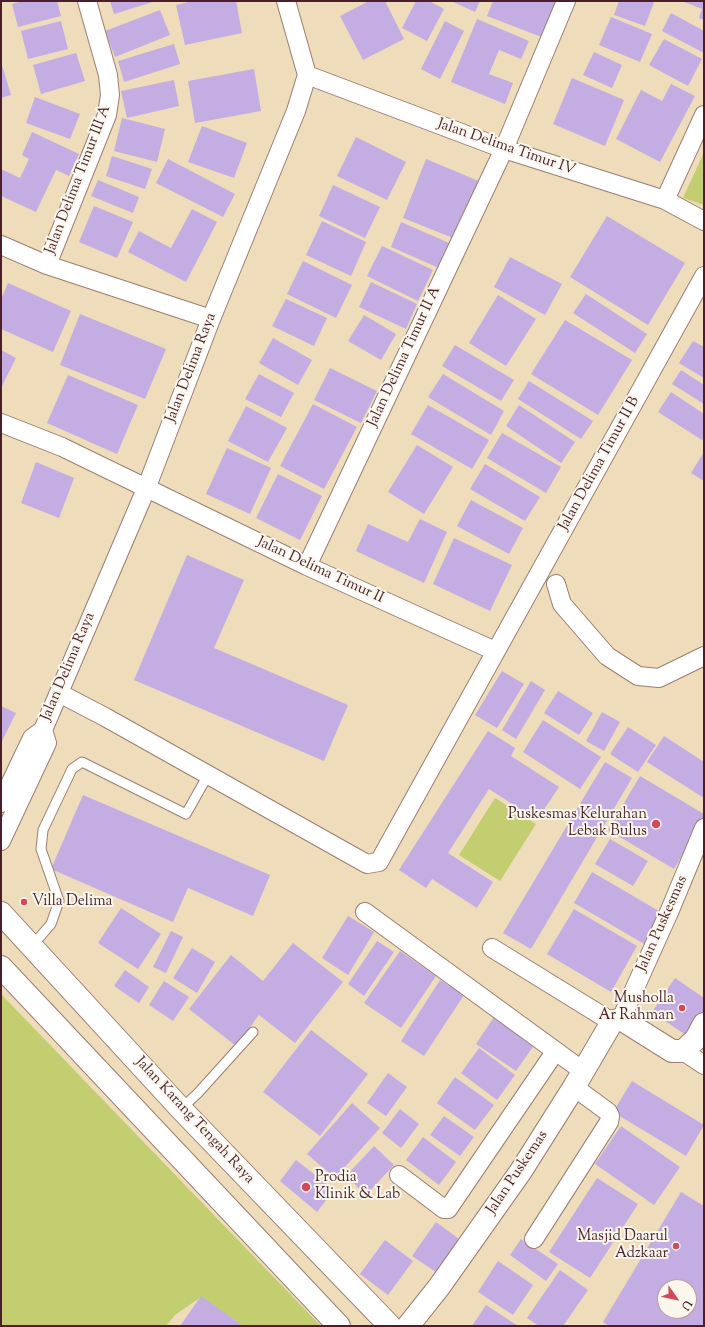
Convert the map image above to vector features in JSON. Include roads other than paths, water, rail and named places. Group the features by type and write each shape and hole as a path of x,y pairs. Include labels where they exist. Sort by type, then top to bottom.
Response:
{"main road":[{"name":"Jalan Karang Tengah Raya","path":"1,913 181,1109 390,1326"},
{"path":"1,967 339,1326"},
{"path":"614,1022 672,1051 683,1052 696,1039 704,1024"},
{"name":"Jalan Puskemas","path":"408,1326 439,1286 521,1171 614,1022"}],"street":[{"name":"Jalan Delima Timur III A","path":"47,265 106,115 110,95 108,75 87,1"},
{"path":"286,1 307,75"},
{"name":"Jalan Delima Timur II A","path":"307,566 504,149 566,1"},
{"name":"Jalan Delima Timur IV","path":"307,75 504,149 665,200 704,221"},
{"name":"Jalan Delima Raya","path":"1,803 32,738 50,713 146,489 211,319 296,111 307,75"},
{"path":"665,200 704,115"},
{"path":"1,245 47,265 211,319"},
{"name":"Jalan Delima Timur II B","path":"208,775 367,864 378,862 704,276"},
{"name":"Jalan Delima Timur II","path":"1,423 62,447 307,566 495,651"},
{"path":"556,584 562,604 607,656 638,676 659,678 704,656"},
{"path":"50,713 208,775"},
{"name":"Jalan Delima Raya","path":"1,841 47,743 50,713"},
{"name":"Jalan Puskesmas","path":"614,1022 670,910 704,828"},
{"path":"365,912 582,1073 608,1112 610,1116 609,1122 534,1239"},
{"path":"492,948 614,1022"},
{"path":"399,1175 444,1208 448,1209 555,1052"},
{"path":"683,1052 704,1065"}],"lane":[{"path":"32,946 51,924 59,901 41,849 41,843 43,830 72,769 82,762 186,814 208,775"},
{"path":"181,1109 198,1093 253,1032"}],"place":[{"name":"Puskesmas Kelurahan Lebak Bulus","path":"656,824"},
{"name":"Villa Delima","path":"24,902"},
{"name":"Musholla Ar Rahman","path":"682,1008"},
{"name":"Prodia Klinik & Lab","path":"306,1187"},
{"name":"Masjid Daarul Adzkaar","path":"676,1246"}]}
